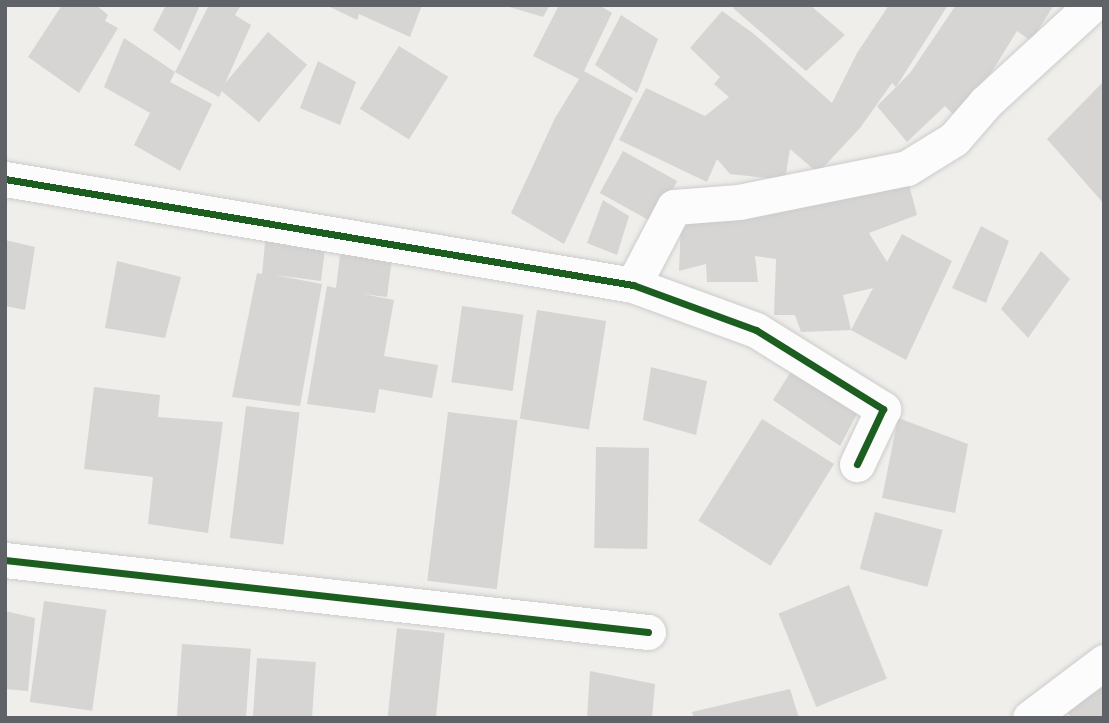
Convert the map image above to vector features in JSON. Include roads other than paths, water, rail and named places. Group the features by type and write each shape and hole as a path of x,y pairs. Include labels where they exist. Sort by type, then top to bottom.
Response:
{"street":[{"path":"633,285 674,207 739,202 907,168 954,139 986,102 1092,5"},
{"path":"5,179 633,285 755,330 883,409 857,464"},
{"path":"5,560 648,632"},
{"path":"1030,718 1104,662"}]}
